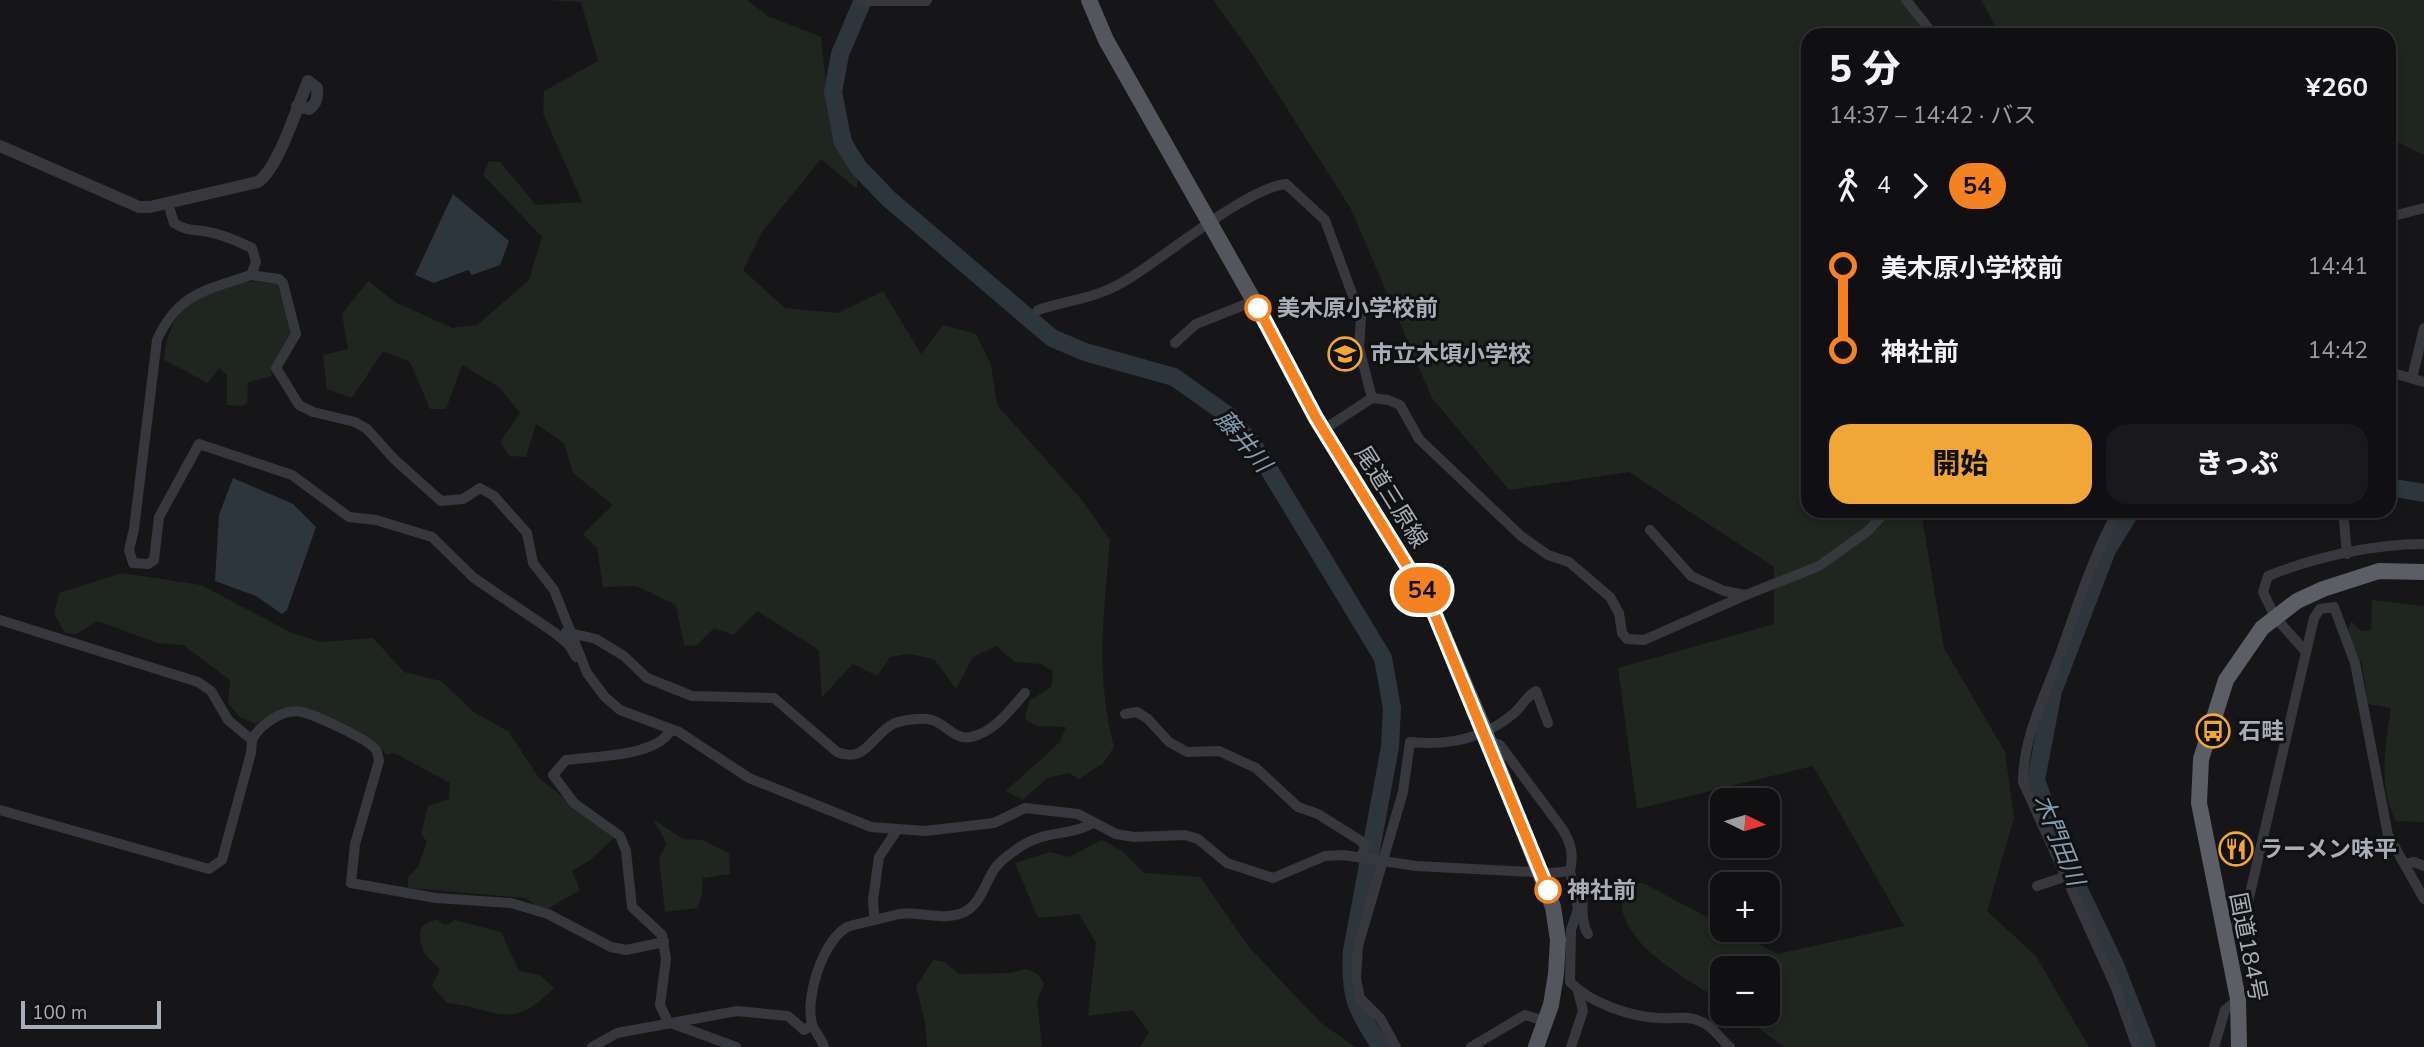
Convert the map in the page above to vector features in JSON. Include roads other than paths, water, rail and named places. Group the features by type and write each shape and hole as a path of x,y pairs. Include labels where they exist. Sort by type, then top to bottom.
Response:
{"highway":[{"name":"国道184号","path":"2239,1047 2238,999 2199,803 2201,759 2226,680 2262,628 2297,601 2323,589 2379,571 2424,572"}],"main road":[{"name":"尾道三原線","path":"1090,0 1106,40 1254,301 1323,430 1430,603 1487,737 1553,907 1558,940 1556,974 1536,1047"}],"street":[{"path":"862,0 926,0"},
{"path":"1906,0 1928,28"},
{"path":"0,146 139,207 258,182 269,171 297,106"},
{"path":"1038,310 1103,293 1167,255 1209,223 1274,185 1286,184 1325,220 1361,318 1359,348 1372,398"},
{"path":"168,203 174,223 184,230 212,232 252,248 256,262 251,275"},
{"path":"2396,215 2424,208"},
{"path":"584,663 555,633 474,579 432,537 376,520 349,517 292,475 199,444 159,517 154,560 139,564 131,560 129,550 134,529 157,340 163,326 179,306 197,293 251,275 279,279 283,283 296,334 276,368 299,405 313,412 355,422 368,429 394,459 441,501 463,499 480,488 494,496 527,533 533,563 554,590 593,682 620,710 679,732 749,778 848,820 897,830 925,831 994,823 1025,808 1078,814 1091,824 1115,834 1134,837 1185,835 1198,839 1227,863 1273,877 1325,856 1362,855 1416,866 1542,873 1570,871 1578,877 1581,887 1583,926 1588,934"},
{"path":"1175,343 1196,324 1254,301"},
{"path":"2412,378 2424,328"},
{"path":"2396,374 2424,382"},
{"path":"1323,430 1372,398 1400,405 1419,439 1521,536 1548,555 1569,562 1610,597 1619,613 1622,634 1627,639 1644,640 1746,594 1819,566 1868,531 1880,518"},
{"path":"2114,518 2100,545 2035,718 2023,762 2023,782 2116,988 2137,1047"},
{"path":"2344,518 2347,554"},
{"path":"1650,530 1691,576 1724,591 1746,594"},
{"path":"2306,652 2275,617 2263,592 2268,576 2290,567 2347,554 2424,544"},
{"path":"2225,940 2245,915 2314,618 2320,609 2333,607 2355,663 2388,835 2424,899"},
{"path":"0,620 198,682 211,691 228,720 252,740"},
{"path":"555,633 572,633 596,639 624,656 647,678 692,696 774,698 837,752 847,756 857,755 885,730 900,721 932,720 954,734 968,738 988,730 1025,694"},
{"path":"1396,1047 1380,1018 1360,998 1356,979 1358,946 1403,792 1410,742 1438,745 1487,737 1536,691 1548,723"},
{"path":"0,810 209,869 222,860 256,732 272,719 303,712 368,742 377,751 379,761 355,844 351,883 436,898 511,903 548,914 611,947 626,950 664,942"},
{"path":"1125,714 1137,712 1148,719 1169,742 1186,752 1219,751 1256,768 1298,807 1318,814 1361,841 1365,847 1362,855"},
{"path":"671,730 666,739 657,745 596,758 566,760 553,775 574,803 620,836 626,851 632,907 662,935 664,942 666,959 660,1004 668,1022 736,1047"},
{"path":"1487,737 1500,745 1570,840 1573,859 1570,871 1578,909 1571,930 1570,982 1578,990 1620,1010 1658,1018 1689,1017 1706,1023 1730,1047"},
{"path":"824,1047 821,1035 812,1025 812,997 818,968 828,949 847,927 874,914 951,916 965,913 974,905 996,866 1018,848 1043,835 1081,829 1091,824"},
{"path":"874,914 873,900 879,858 897,830"},
{"path":"2405,864 2414,862 2424,866"},
{"path":"2037,886 2064,877"},
{"path":"847,927 900,914"},
{"path":"1571,1047 1583,1011 1578,990"},
{"path":"2214,1047 2225,1010 2238,999"},
{"path":"592,1047 617,1033 737,1012 788,1016 804,1030 812,1025"},
{"path":"1471,1047 1525,1015 1545,1021"}],"waterway":[{"name":"藤井川","path":"863,0 840,54 833,92 843,143 859,168 889,199 1052,338 1085,352 1174,377 1229,416 1259,453 1383,658 1392,708 1390,747 1351,966 1356,1002 1381,1047"},
{"name":"木門田川","path":"2396,488 2424,493"},
{"name":"木門田川","path":"2127,518 2107,550 2053,691 2036,780 2068,867 2115,965 2147,1047"}],"place":[{"name":"美木原小学校前","path":"1258,308"},
{"name":"市立木頃小学校","path":"1345,354"},
{"name":"石畦","path":"2213,731"},
{"name":"ラーメン味平","path":"2236,849"},
{"name":"神社前","path":"1548,890"}]}
